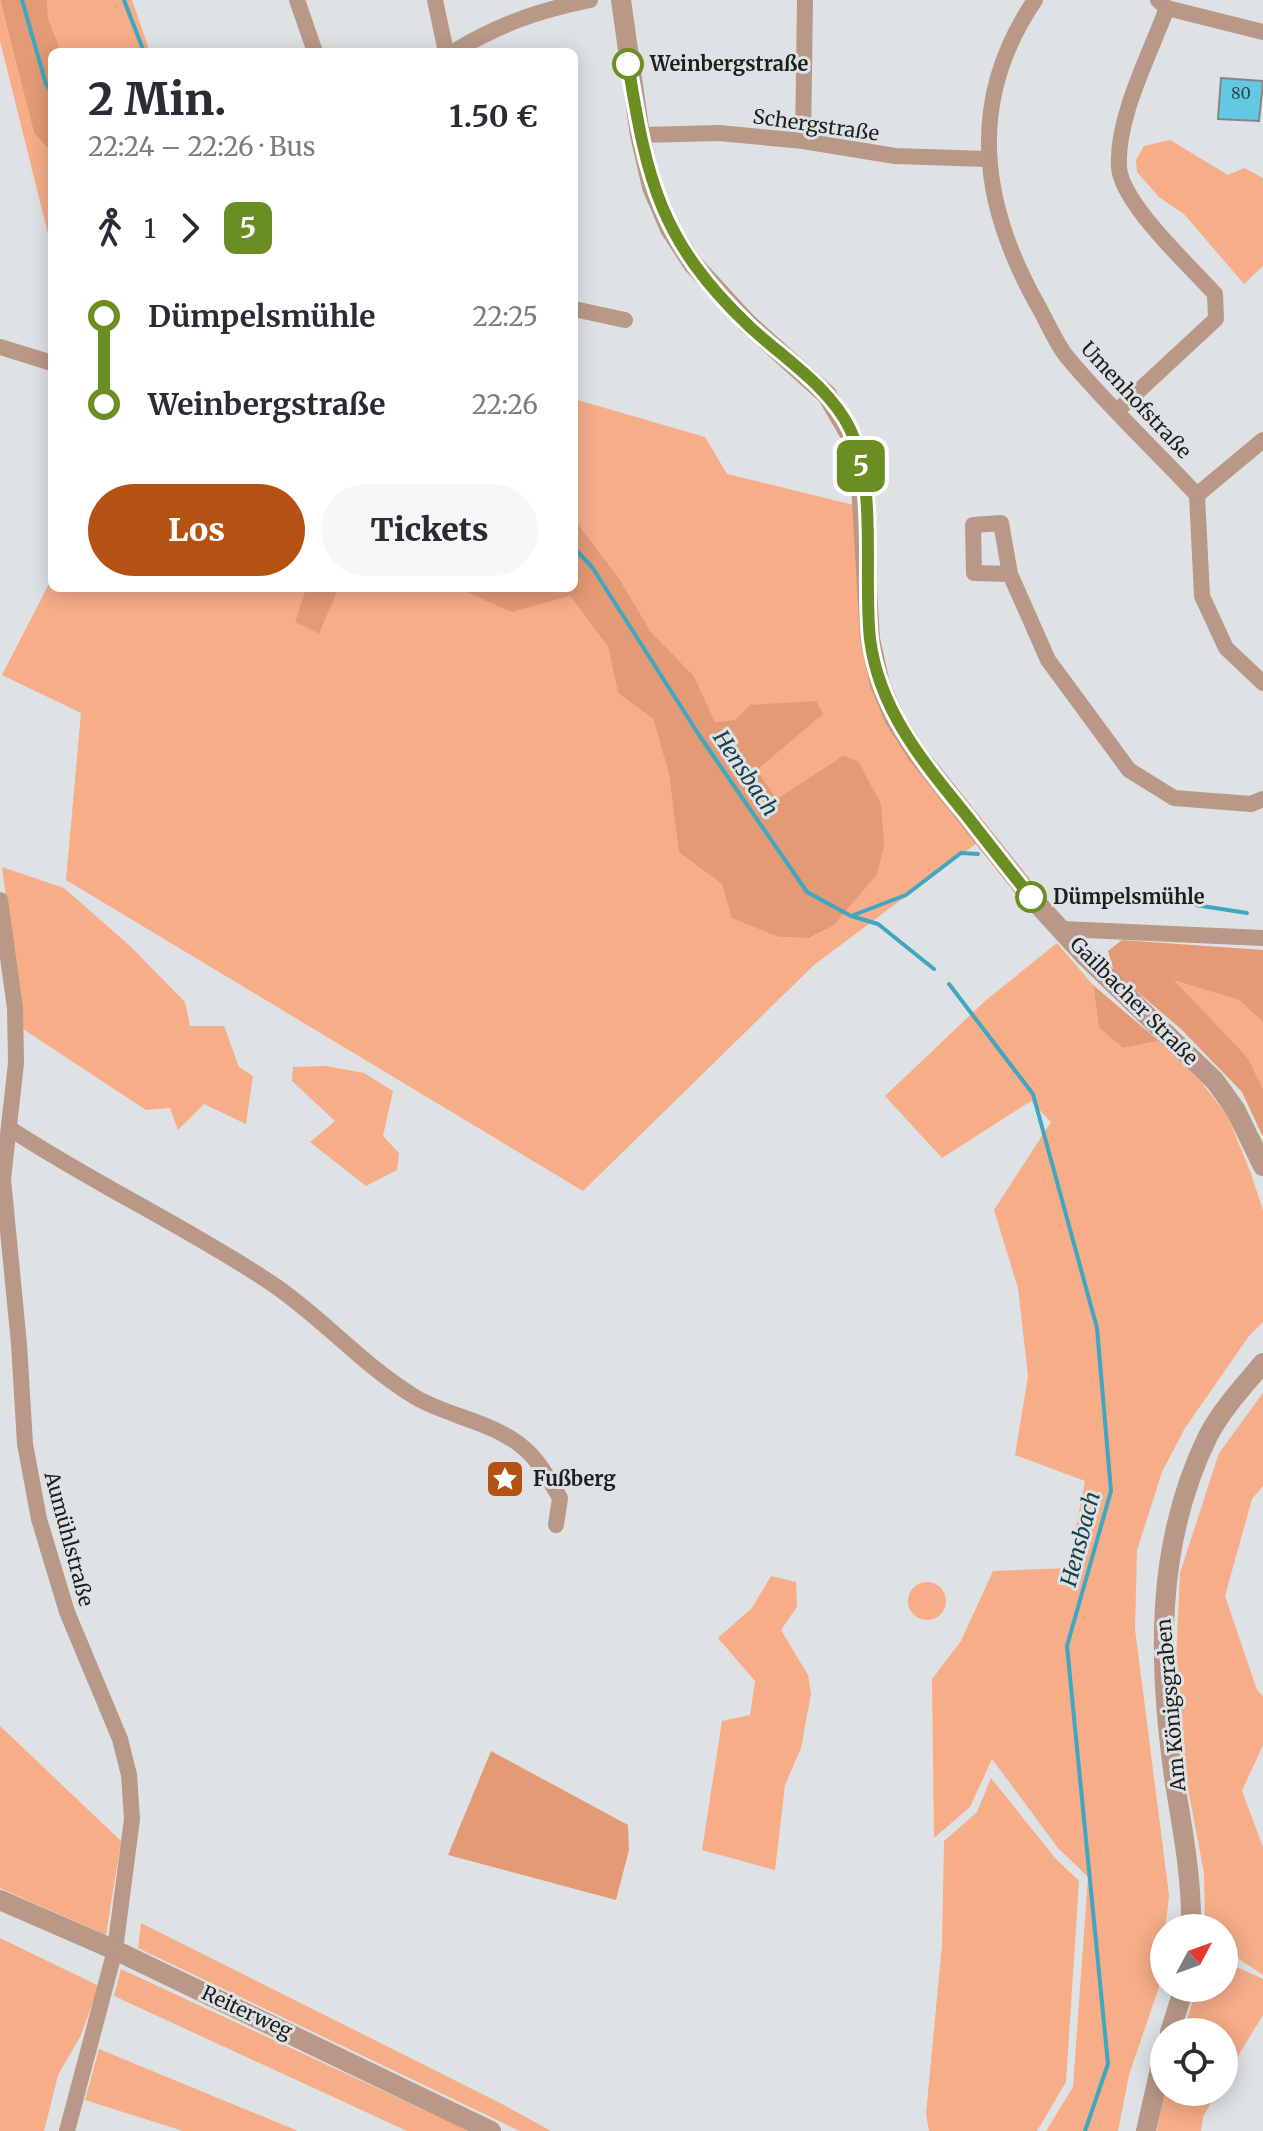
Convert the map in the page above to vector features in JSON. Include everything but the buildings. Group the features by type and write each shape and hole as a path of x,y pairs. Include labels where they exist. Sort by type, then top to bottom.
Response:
{"street":[{"path":"297,0 314,48"},
{"path":"435,0 445,48"},
{"path":"460,48 493,29 534,12 590,0"},
{"name":"Gailbacher Straße","path":"621,0 640,135 652,187 670,229 693,264 747,323 827,395 859,450 870,639 880,684 895,719 918,755 1006,868 1084,955 1215,1081 1235,1109 1263,1166"},
{"path":"803,141 805,0"},
{"name":"Umenhofstraße","path":"1035,0 1018,26 995,80 987,159 1000,218 1022,276 1066,355 1197,495"},
{"path":"1118,410 1216,319 1215,294 1137,209 1118,169 1125,121 1163,4 1263,32"},
{"name":"Schergstraße","path":"640,135 719,133 803,141 895,156 987,159"},
{"path":"578,310 625,320"},
{"path":"0,347 48,362"},
{"path":"1263,440 1197,495 1202,596 1226,648 1263,683"},
{"path":"1010,574 1048,660 1129,770 1174,798 1251,804 1263,799"},
{"name":"Aumühlstraße","path":"0,900 15,1008 16,1063 4,1194 25,1444 36,1504 67,1612 120,1739 129,1775 132,1819 115,1950 67,2131"},
{"path":"1062,929 1263,938"},
{"path":"9,1128 59,1161 248,1268 285,1293 362,1360 415,1397 489,1428 524,1448 560,1498 556,1525"},
{"name":"Am Königsgraben","path":"1191,1914 1191,1873 1174,1775 1162,1631 1164,1586 1181,1507 1209,1435 1227,1406 1263,1363"},
{"name":"Reiterweg","path":"0,1900 115,1950 491,2131"},
{"path":"1146,2131 1152,2106"}],"shaded area":[{"path":"0,0 47,0 48,18 59,48 48,48 48,149 34,133"},
{"path":"47,0 132,0 149,48 59,48 48,18"},
{"path":"0,1 34,133 48,149 48,234 0,41"},
{"path":"1170,140 1228,175 1244,168 1263,178 1263,266 1244,284 1184,214 1159,197 1137,172 1136,160 1144,146"},
{"path":"578,400 705,437 727,474 858,506 883,713 977,843 814,965 583,1191 66,880 81,713 2,675 48,586 48,592 305,592 296,622 319,634 337,592 467,592 512,611 570,596 608,647 618,693 653,719 669,774 680,852 722,884 779,937 811,938 833,926 777,799 757,770 822,714 715,722 694,676 651,632 619,578 578,524"},
{"path":"578,524 619,578 651,632 694,676 715,722 735,720 750,705 816,701 823,714 757,770 777,799 843,756 858,761 881,804 884,845 877,874 833,926 810,938 779,937 732,918 722,884 679,852 669,774 653,719 618,693 608,647 570,596 512,612 466,592 578,592"},
{"path":"305,592 337,592 319,634 295,622"},
{"path":"2,867 64,888 130,946 185,1002 190,1026 224,1026 239,1067 253,1076 246,1124 204,1104 178,1130 170,1108 146,1110 23,1029"},
{"path":"1122,940 1263,950 1263,1022 1239,1000 1174,980 1248,1058 1263,1089 1263,1137 1242,1092 1181,1029 1114,972 1108,951"},
{"path":"1057,943 1093,985 1099,1028 1123,1048 1159,1041 1201,1082 1227,1115 1263,1210 1263,1322 1249,1336 1185,1428 1162,1472 1137,1550 1135,1629 1169,1895 1167,1914 1150,1914 1150,2002 1154,2002 1129,2075 1118,2131 1046,2131 1073,2087 1088,1877 1058,1848 992,1759 970,1807 934,1838 932,1679 961,1641 993,1571 1068,1568 1085,1481 1015,1455 1028,1376 1018,1288 994,1210 1051,1122 1031,1101 942,1158 885,1096 985,1001"},
{"path":"1173,979 1239,1000 1263,1022 1263,1089 1248,1058"},
{"path":"1093,985 1159,1041 1123,1048 1099,1028"},
{"path":"326,1066 364,1073 393,1091 383,1136 399,1153 397,1170 366,1186 310,1142 335,1121 292,1081 293,1067"},
{"path":"1263,1393 1263,1486 1252,1499 1225,1596 1257,1690 1263,1696 1263,1745 1242,1791 1263,1847 1263,1975 1238,1958 1238,1914 1205,1914 1204,1873 1186,1778 1176,1660 1180,1573 1219,1453"},
{"path":"771,1576 796,1582 797,1607 781,1630 808,1675 811,1694 801,1748 785,1785 775,1870 702,1850 722,1721 750,1715 755,1681 718,1638 752,1608"},
{"path":"927,1582 941,1587 946,1601 941,1615 927,1620 913,1615 908,1601 913,1587"},
{"path":"0,1726 121,1841 106,1935 0,1888"},
{"path":"491,1751 628,1825 629,1850 616,1900 448,1855"},
{"path":"991,1778 1055,1858 1079,1881 1066,2082 1037,2131 929,2131 926,2114 942,1945 944,1841 977,1812"},
{"path":"141,1923 551,2131 520,2131 138,1948"},
{"path":"0,1938 99,1986 81,2035 58,2075 44,2131 0,2131"},
{"path":"1238,1967 1263,1979 1263,2015 1238,2056 1238,2018 1187,2018 1193,2002 1238,2002"},
{"path":"121,1969 468,2131 407,2131 114,1996"},
{"path":"99,2049 298,2131 183,2131 85,2100"},
{"path":"1161,2106 1209,2106 1203,2117 1201,2131 1157,2131"}],"waterway":[{"name":"Hensbach","path":"22,0 48,87"},
{"path":"124,0 142,48"},
{"name":"Hensbach","path":"578,552 592,567 699,735 807,892 851,916 878,924 934,969"},
{"path":"851,916 906,895 961,853 978,854"},
{"path":"1065,899 1112,892 1247,913"},
{"name":"Hensbach","path":"949,984 1033,1094 1097,1328 1111,1491 1067,1646 1108,2064 1085,2131"}],"bus line":[{"name":"5","path":"628,64 652,187 670,229 693,264 747,323 827,395 859,450 870,639 880,684 895,719 918,755 1031,897"}],"place":[{"name":"Weinbergstraße","path":"628,64"},
{"name":"Dümpelsmühle","path":"1031,897"},
{"name":"Fußberg","path":"505,1479"}]}
